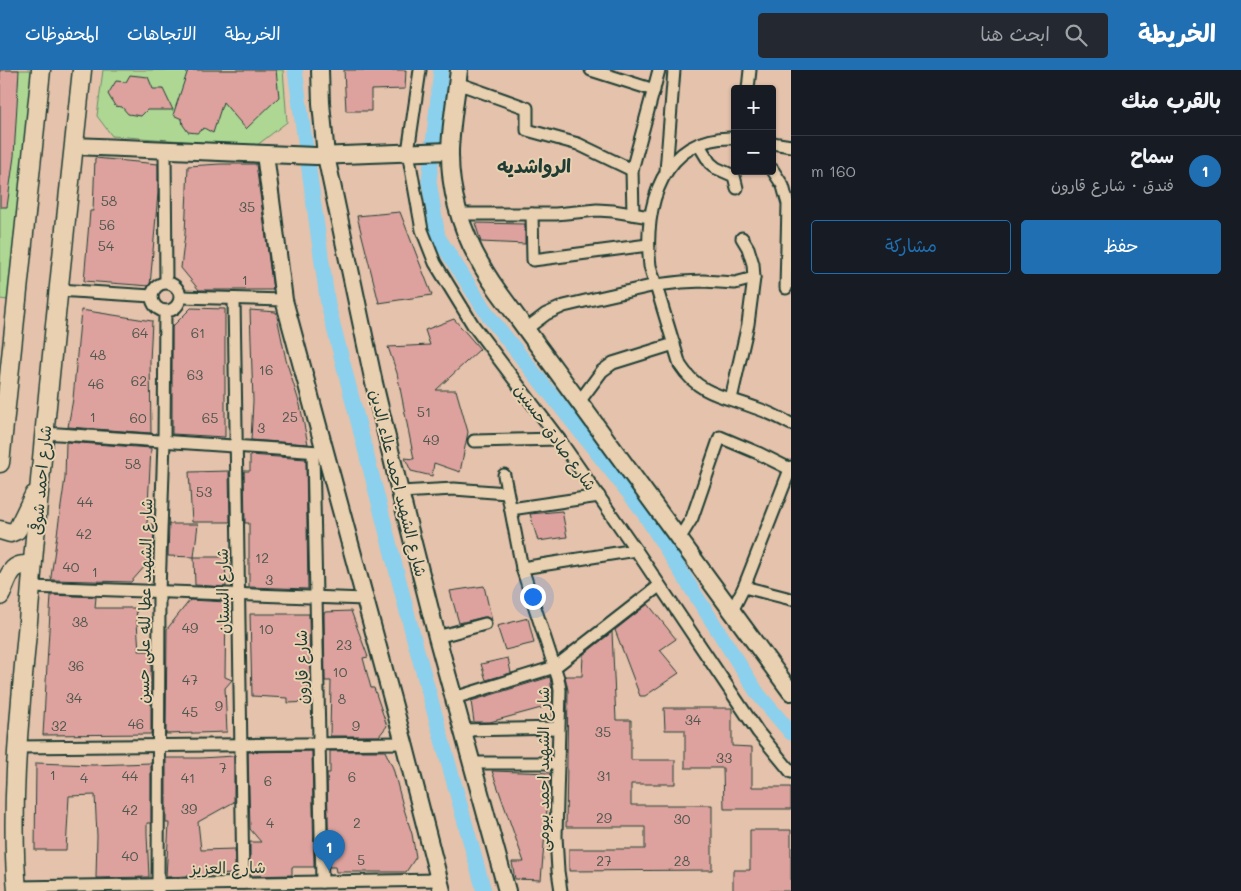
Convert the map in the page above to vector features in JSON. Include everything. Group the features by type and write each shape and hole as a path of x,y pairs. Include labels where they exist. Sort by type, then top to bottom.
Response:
{"main road":[{"path":"0,463 41,70"},
{"name":"شارع احمد شوقى","path":"17,889 15,842 18,746 30,587 58,290 82,70"},
{"path":"0,530 10,533 18,530 40,483"},
{"path":"0,596 13,569 22,564 32,566"}],"street":[{"name":"شارع الشهيد احمد علاء الدين","path":"320,70 321,156 400,492 462,730 507,891"},
{"name":"شارع صادق حسنين","path":"420,70 414,152 422,230 435,263 473,325 559,439 758,732 791,772"},
{"path":"591,70 654,90"},
{"path":"633,214 632,170 659,70"},
{"path":"666,171 674,70"},
{"path":"748,85 750,70"},
{"path":"632,170 578,144 527,130 526,108 458,77 446,151 458,214 475,257 791,692"},
{"path":"731,138 719,138 698,145 684,153 666,171 655,194 650,217 648,245 650,266 680,366 694,383 713,394 757,408 791,424"},
{"path":"776,144 791,146"},
{"path":"698,145 710,163 716,168 734,176 737,188"},
{"path":"74,146 321,156 446,151"},
{"path":"165,150 166,282"},
{"path":"269,154 284,300 319,452 365,599 440,886"},
{"path":"776,175 783,186 788,204 786,288"},
{"path":"458,214 532,214 597,210 650,217"},
{"path":"532,214 533,260 648,245"},
{"path":"731,399 748,324 754,278 753,264 748,248 742,238"},
{"path":"526,329 546,314 564,306 656,285 703,281 735,283 754,278"},
{"path":"166,282 178,288 181,297 180,302 174,309 165,311 157,308 152,300 152,296 155,288 166,282"},
{"path":"58,290 152,296"},
{"path":"181,297 284,300"},
{"name":"شارع البستان","path":"234,299 243,883"},
{"name":"شارع الشهيد عطا لله على حسن","path":"157,888 159,592 164,442 165,311"},
{"path":"579,402 602,371 613,363 674,344"},
{"path":"44,433 319,452"},
{"path":"679,539 692,518 720,437 791,468 744,587 732,612"},
{"path":"474,441 559,439"},
{"name":"شارع قارون","path":"319,452 316,598 322,882"},
{"name":"شارع الشهيد احمد بيومى","path":"504,475 522,568 555,668 560,690 556,836 561,891"},
{"path":"400,492 454,489 507,493"},
{"path":"511,509 599,496"},
{"path":"522,568 636,550"},
{"path":"454,698 555,668 659,586"},
{"path":"30,587 365,599"},
{"path":"744,587 791,599"},
{"path":"437,636 485,624"},
{"path":"462,730 558,728"},
{"path":"18,746 404,743"},
{"path":"472,763 558,763"},
{"name":"شارع العزيز","path":"17,889 157,888 243,883 322,882 440,886"}],"green space":[{"path":"0,70 33,70 8,300 0,299"},
{"path":"103,70 283,70 287,122 256,146 112,136 97,116"}],"building":[{"path":"0,70 19,70 14,156 7,207 0,207"},
{"path":"188,70 276,70 279,97 246,129 223,102 213,133 204,128 197,133 188,132 183,125 182,119 173,115"},
{"path":"344,70 406,70 405,89 371,90 371,111 346,111"},
{"path":"130,75 148,77 153,89 163,89 173,110 147,110 141,116 128,114 122,107 115,106 108,94 116,81 126,82"},
{"path":"95,158 158,164 158,193 150,286 84,281 90,211 93,211"},
{"path":"256,164 273,290 199,290 181,268 185,234 188,166"},
{"path":"400,212 432,295 379,303 357,216"},
{"path":"475,223 525,224 525,244 481,242"},
{"path":"191,308 225,309 225,437 172,434 172,327"},
{"path":"81,310 152,321 150,361 151,433 68,427 73,399"},
{"path":"250,310 276,312 286,360 300,405 308,444 251,440 253,401"},
{"path":"454,319 480,349 436,390 456,390 468,432 460,472 434,463 432,476 411,471 405,458 414,459 397,373 388,347 430,345 425,330"},
{"path":"66,442 151,448 147,524 154,524 153,555 146,554 146,565 131,582 52,580 65,478"},
{"path":"250,455 306,459 308,589 249,587 249,523 245,523 244,471 250,471"},
{"path":"229,471 230,522 192,522 189,472"},
{"path":"562,511 567,537 538,541 530,514"},
{"path":"169,524 198,524 194,557 168,556"},
{"path":"194,557 225,557 226,587 195,585"},
{"path":"484,586 492,621 484,617 459,623 450,591"},
{"path":"51,595 96,597 95,608 136,608 139,651 151,651 151,734 43,735"},
{"path":"190,600 226,602 225,677 232,680 225,688 227,732 166,734 167,629"},
{"path":"648,604 676,639 660,650 679,673 645,696 640,696 615,630"},
{"path":"351,611 368,657 363,658 371,688 374,688 387,726 379,736 330,736 331,681 325,681 324,614 325,612"},
{"path":"250,614 309,614 310,682 308,682 310,702 288,703 288,698 252,696"},
{"path":"528,618 534,643 505,650 497,626"},
{"path":"612,632 616,720 631,720 631,760 675,760 675,784 631,784 631,805 712,805 712,870 569,871 569,849 645,849 645,827 566,827 568,690 565,676 582,676 583,655"},
{"path":"508,658 511,673 486,680 481,664"},
{"path":"550,677 552,705 490,722 474,722 471,701"},
{"path":"664,708 732,708 732,746 752,747 752,787 791,787 791,809 724,809 723,768 685,768 685,730 665,730"},
{"path":"312,751 314,867 292,867 292,875 250,876 250,842 261,842 250,829 248,752"},
{"path":"330,751 385,751 393,768 412,834 416,857 406,872 336,872 335,867 329,867 327,773 330,773"},
{"path":"234,756 234,802 198,822 201,850 235,849 235,874 166,877 169,823 166,823 166,758"},
{"path":"36,763 93,765 151,763 151,823 147,823 149,877 96,878 97,836 95,795 69,796 66,850 35,850"},
{"path":"492,771 550,773 541,880 515,879 512,862 524,862"},
{"path":"750,830 791,830 791,891 733,891 733,870 750,870"}],"waterway":[{"path":"295,70 328,305 414,639 484,891"},
{"path":"441,70 429,181 438,237 488,315 640,507 758,694 791,733"}],"place":[{"name":"سماح","path":"329,871"}],"district":[{"name":"الرواشديه","path":"534,165"}]}
